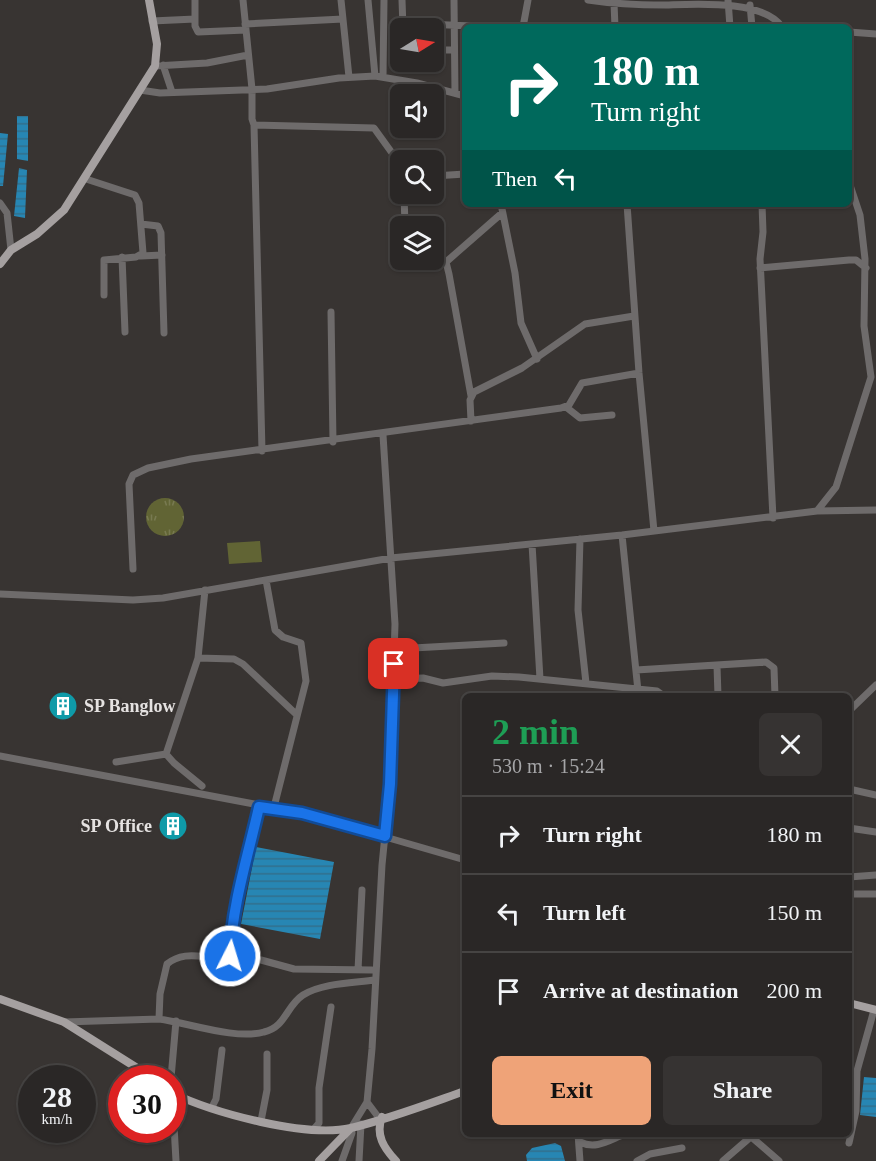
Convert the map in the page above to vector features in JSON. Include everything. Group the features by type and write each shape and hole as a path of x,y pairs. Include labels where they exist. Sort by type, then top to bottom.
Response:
{"main road":[{"path":"0,264 11,250 52,222 86,179 140,90 159,66 149,0"},
{"path":"0,999 64,1022 132,1065"},
{"path":"852,1004 875,1010"},
{"path":"186,1097 261,1121 313,1130 351,1128 462,1092"},
{"path":"381,1118 378,1129 379,1137 396,1161"},
{"path":"319,1161 351,1128"}],"street":[{"path":"195,0 198,32 343,18"},
{"path":"243,0 254,125 262,451"},
{"path":"340,0 349,77"},
{"path":"368,0 375,76"},
{"path":"383,77 384,0"},
{"path":"402,0 403,18"},
{"path":"454,0 454,93"},
{"path":"524,24 528,0"},
{"path":"588,0 614,3 735,0 771,13 780,24"},
{"path":"728,0 730,24"},
{"path":"614,3 615,24"},
{"path":"750,5 752,24"},
{"path":"152,21 195,19"},
{"path":"444,24 462,25"},
{"path":"852,32 876,34"},
{"path":"444,50 454,50"},
{"path":"172,92 159,66 207,63 248,55"},
{"path":"454,65 462,65"},
{"path":"140,90 172,92 281,88 349,77 375,76 462,95"},
{"path":"254,125 374,129 390,151"},
{"path":"444,175 462,174"},
{"path":"86,179 135,195 139,203 144,248 141,256"},
{"path":"852,191 860,214 866,268 864,326 871,375"},
{"path":"0,203 7,213 11,250"},
{"path":"501,207 515,273 521,323 537,359"},
{"path":"627,207 634,316 654,531"},
{"path":"762,207 760,268 773,518"},
{"path":"471,422 471,396 446,262 502,213"},
{"path":"141,224 154,224 160,229 164,333"},
{"path":"104,295 104,260 162,255"},
{"path":"122,257 125,332"},
{"path":"760,268 856,260 866,268"},
{"path":"331,312 333,441"},
{"path":"471,396 537,359 585,324 634,316"},
{"path":"818,511 836,487 876,360"},
{"path":"566,407 582,383 639,373"},
{"path":"133,569 128,506 129,484 133,475 148,468 192,459 383,435 566,407 580,418 612,415"},
{"path":"342,1161 351,1128 367,1102 390,784 395,649 383,435"},
{"path":"0,594 133,600 391,558 622,535 818,511 876,510"},
{"path":"622,535 638,691"},
{"path":"580,539 578,610 586,683"},
{"path":"532,544 540,679"},
{"path":"266,580 275,630 283,637 301,643 306,681 274,807"},
{"path":"166,754 198,657 205,590"},
{"path":"395,649 504,643"},
{"path":"198,657 234,659 243,664 297,715"},
{"path":"636,670 769,662 774,668 775,693"},
{"path":"717,666 718,693"},
{"path":"394,679 423,678 443,683 492,676 586,683 660,693"},
{"path":"852,708 876,685"},
{"path":"116,762 166,754"},
{"path":"166,754 174,764 202,786"},
{"path":"0,756 242,800 259,807 274,807 462,859"},
{"path":"852,790 876,795"},
{"path":"230,956 238,891 246,868 259,807"},
{"path":"852,828 876,832"},
{"path":"852,877 876,875"},
{"path":"358,970 362,890"},
{"path":"852,894 876,894"},
{"path":"159,1018 160,994 167,964 182,955 221,958 230,956 261,960 294,969 372,970"},
{"path":"64,1022 159,1018 230,1032 263,1033 280,1025 301,996 312,991 375,980"},
{"path":"313,1130 319,1123 319,1088 331,1007"},
{"path":"852,1129 856,1111 857,1071 875,1010"},
{"path":"172,1065 176,1021"},
{"path":"212,1107 216,1099 222,1050"},
{"path":"261,1121 267,1090 267,1054"},
{"path":"367,1102 381,1118"},
{"path":"359,1161 361,1124"},
{"path":"579,1137 580,1161"},
{"path":"580,1142 598,1146 618,1137"},
{"path":"723,1161 750,1137"},
{"path":"754,1137 779,1161"},
{"path":"849,1143 850,1137"},
{"path":"176,1143 177,1161"},
{"path":"637,1161 650,1154 682,1148"}],"green space":[{"path":"165,498 172,499 178,504 183,510 183,524 178,530 172,535 165,536 158,535 152,530 147,524 146,517 147,510 152,504 158,499"},
{"path":"260,541 262,562 229,564 227,543"}],"water":[{"path":"17,116 28,116 28,161 17,159"},
{"path":"0,133 8,134 3,186 0,186"},
{"path":"19,168 27,170 25,218 14,216"},
{"path":"256,847 334,862 320,939 241,924"},
{"path":"864,1077 876,1078 876,1117 860,1115"},
{"path":"555,1143 561,1146 565,1161 527,1161 526,1155 532,1148"}],"place":[{"name":"SP Banglow","path":"63,706"},
{"name":"SP Office","path":"173,826"}],"route":[{"path":"230,956 230,935 238,891 246,868 259,807 274,807 302,813 385,836 390,784 394,664"}]}
